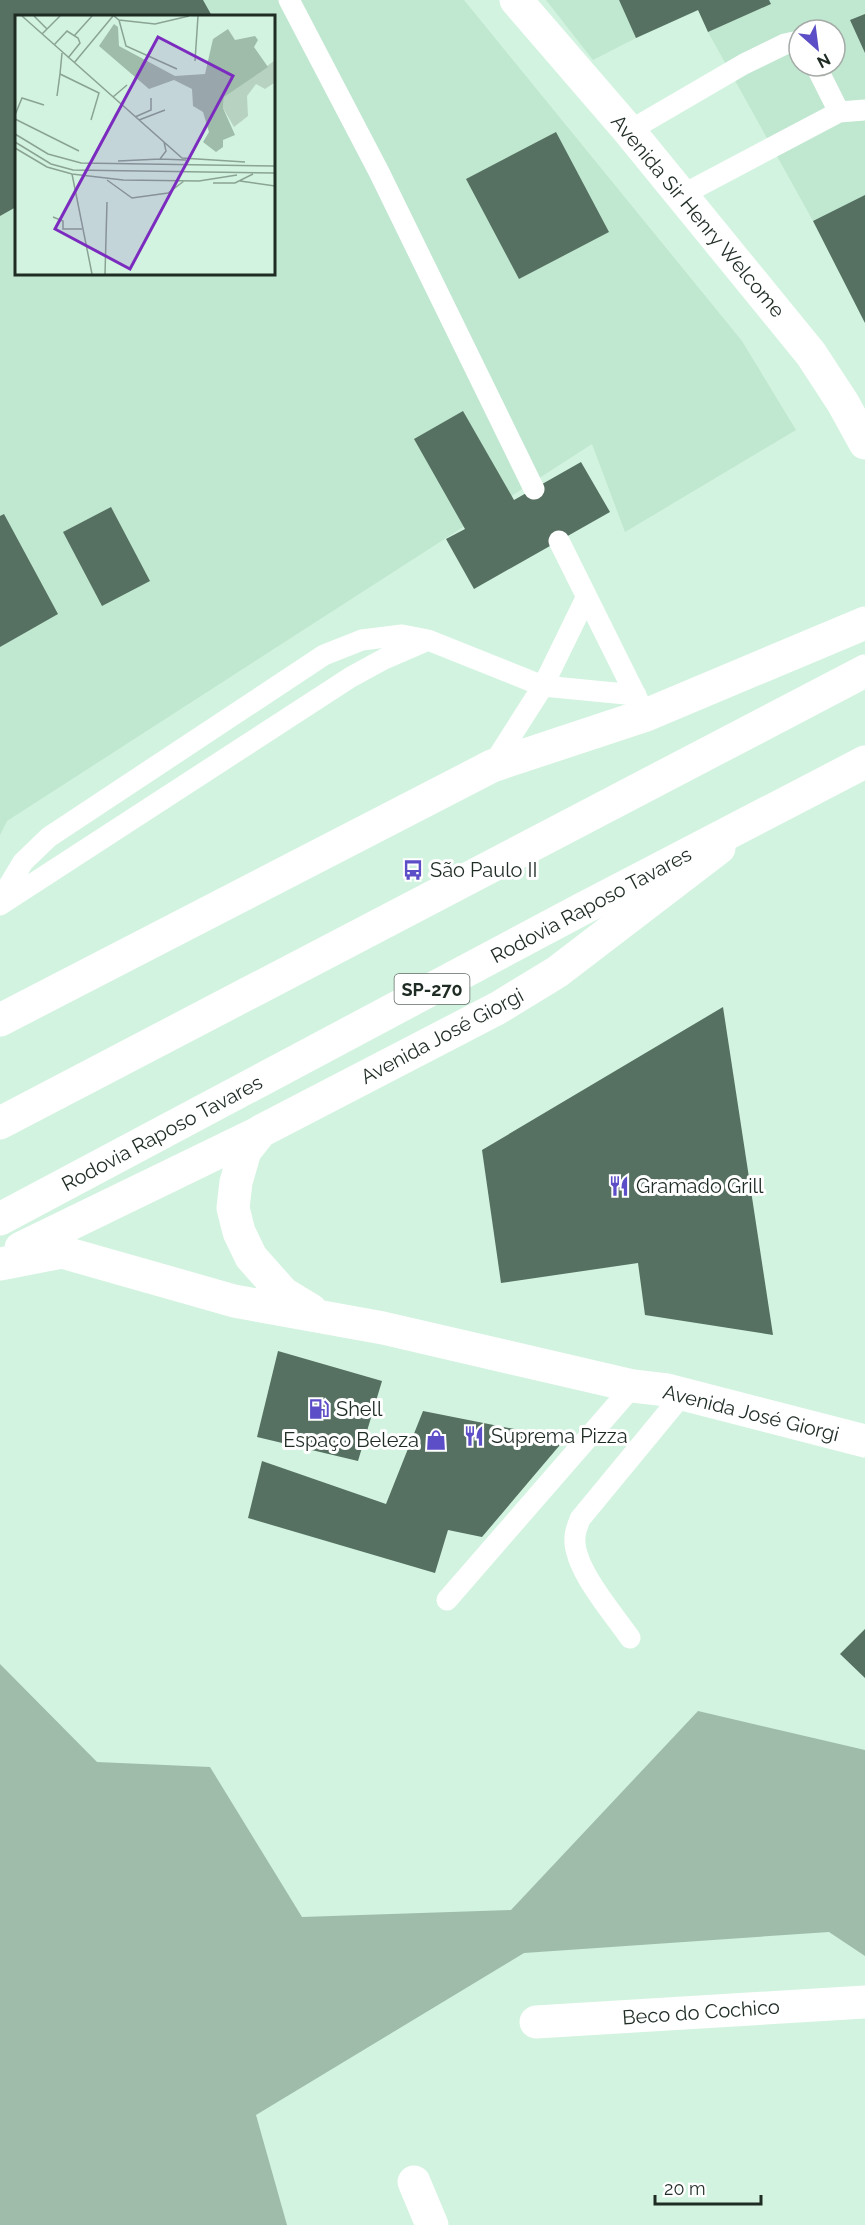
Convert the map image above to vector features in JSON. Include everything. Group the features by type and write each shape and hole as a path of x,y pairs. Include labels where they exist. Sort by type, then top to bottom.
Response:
{"main road":[{"name":"Avenida Sir Henry Welcome","path":"516,0 629,131 811,354 865,442"},
{"path":"0,1020 492,766 641,705 865,623"},
{"path":"0,1123 865,671"},
{"name":"Rodovia Raposo Tavares","path":"0,1219 582,909 865,762"},
{"name":"Avenida José Giorgi","path":"0,1258 261,1131 498,1008 557,972 757,818"},
{"name":"Avenida José Giorgi","path":"261,1131 245,1151 236,1182 233,1208 239,1232 250,1257 283,1293 321,1316"},
{"name":"Avenida José Giorgi","path":"0,1264 62,1252 234,1301 321,1316 633,1386 683,1394 865,1441"},
{"name":"Beco do Cochico","path":"536,2022 865,2002"},
{"path":"414,2182 432,2225"}],"lane":[{"path":"289,0 379,172 534,489"},
{"path":"629,131 744,64 787,44"},
{"path":"822,78 839,112"},
{"path":"682,195 839,112 865,110"},
{"path":"559,541 641,705"},
{"path":"492,766 543,686 586,598"},
{"path":"0,900 22,862 49,837 324,655 362,640 402,635 428,640 543,686 641,705"},
{"path":"0,905 351,677 384,658 428,640"},
{"path":"447,1600 633,1386"},
{"path":"630,1638 582,1570 575,1537 580,1519 683,1394"}],"shaded area":[{"path":"0,0 464,0 742,341 796,430 625,532 592,444 7,821 0,835"},
{"path":"546,0 865,0 865,323 813,221 708,32 699,10 593,60"},
{"path":"0,1664 97,1762 210,1767 302,1917 511,1910 698,1711 865,1750 865,1956 829,1932 524,1953 256,2115 287,2225 0,2225"}],"building":[{"path":"0,0 203,0 211,15 15,15 15,208 0,216"},
{"path":"619,0 769,0 771,4 708,32 698,10 636,38"},
{"path":"865,14 865,53 850,20"},
{"path":"556,132 609,232 519,279 466,179"},
{"path":"865,195 865,323 813,221"},
{"path":"463,411 514,500 581,462 610,512 474,589 446,539 465,529 414,439"},
{"path":"111,507 150,581 102,606 63,532"},
{"path":"4,514 58,614 0,647 0,516"},
{"name":"Gramado Grill","path":"723,1007 773,1335 645,1315 638,1263 501,1283 482,1150"},
{"name":"Shell","path":"278,1351 382,1381 358,1461 257,1437"},
{"path":"423,1411 565,1439 482,1537 448,1530 435,1573 248,1518 262,1461 386,1504"},
{"path":"865,1629 865,1678 840,1654"}],"place":[{"name":"São Paulo II","path":"413,870"},
{"name":"Gramado Grill","path":"619,1186"},
{"name":"Shell","path":"319,1409"},
{"name":"Suprema Pizza","path":"474,1436"},
{"name":"Espaço Beleza","path":"436,1440"}]}
